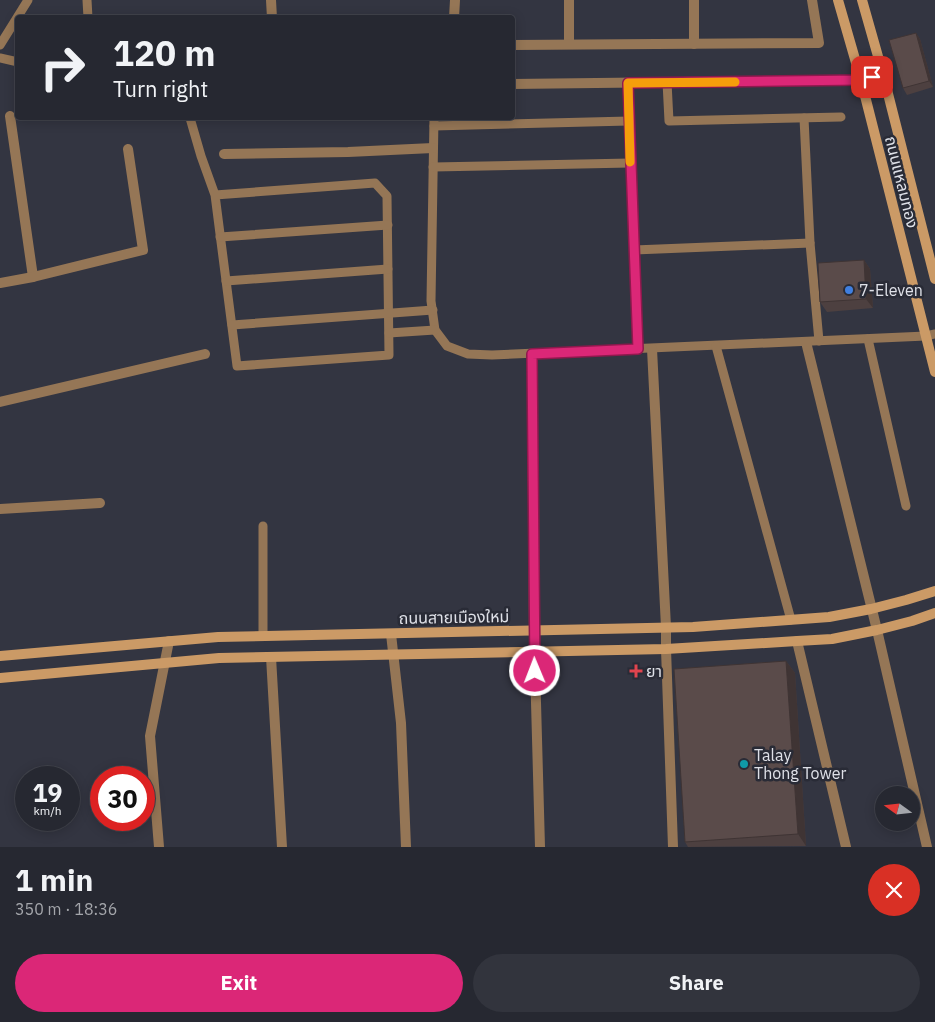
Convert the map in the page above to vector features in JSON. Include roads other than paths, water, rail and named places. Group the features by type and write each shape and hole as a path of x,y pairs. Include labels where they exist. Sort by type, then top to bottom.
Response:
{"street":[{"path":"271,0 272,15"},
{"path":"454,15 455,0"},
{"path":"569,0 569,44"},
{"path":"694,0 694,44"},
{"path":"515,45 819,43 812,0"},
{"name":"ถนนแหลมทอง","path":"838,0 930,335 935,372"},
{"name":"ถนนแหลมทอง","path":"862,0 884,74 935,279"},
{"path":"515,84 861,80 884,74"},
{"path":"10,116 33,277"},
{"path":"224,154 348,152 433,148"},
{"path":"0,282 33,277 143,250 128,149"},
{"path":"806,342 877,630 927,847"},
{"path":"652,349 666,627 673,847"},
{"path":"0,402 205,354"},
{"path":"532,354 534,630 540,847"},
{"path":"0,509 100,503"},
{"name":"ถนนสายเมืองใหม่","path":"0,656 218,637 692,627 829,617 871,609 935,591"},
{"path":"0,678 219,658 666,649 832,639 877,630 935,613"},
{"path":"391,634 400,724 406,847"},
{"path":"159,847 150,736 169,641"},
{"path":"797,641 846,847"},
{"path":"272,657 282,847"}],"lane":[{"path":"19,15 28,0"},
{"path":"87,0 88,15"},
{"path":"0,45 15,21"},
{"path":"0,58 15,61"},
{"path":"667,82 669,121 841,117"},
{"path":"628,83 638,349"},
{"path":"804,118 810,243 819,341"},
{"path":"191,120 200,156 215,195 237,366 389,355 387,196 375,184 215,195"},
{"path":"629,121 434,122 431,301 435,330 447,346 468,354 492,355 930,335"},
{"path":"433,167 630,163"},
{"path":"220,238 388,224"},
{"path":"634,250 810,243"},
{"path":"226,280 388,269"},
{"path":"232,325 433,310"},
{"path":"389,333 435,330"},
{"path":"868,339 906,506"},
{"path":"716,346 791,620"},
{"path":"263,526 263,636"}],"place":[{"name":"7-Eleven","path":"849,290"},
{"name":"ยา","path":"636,671"},
{"name":"Talay Thong Tower","path":"744,764"}]}
